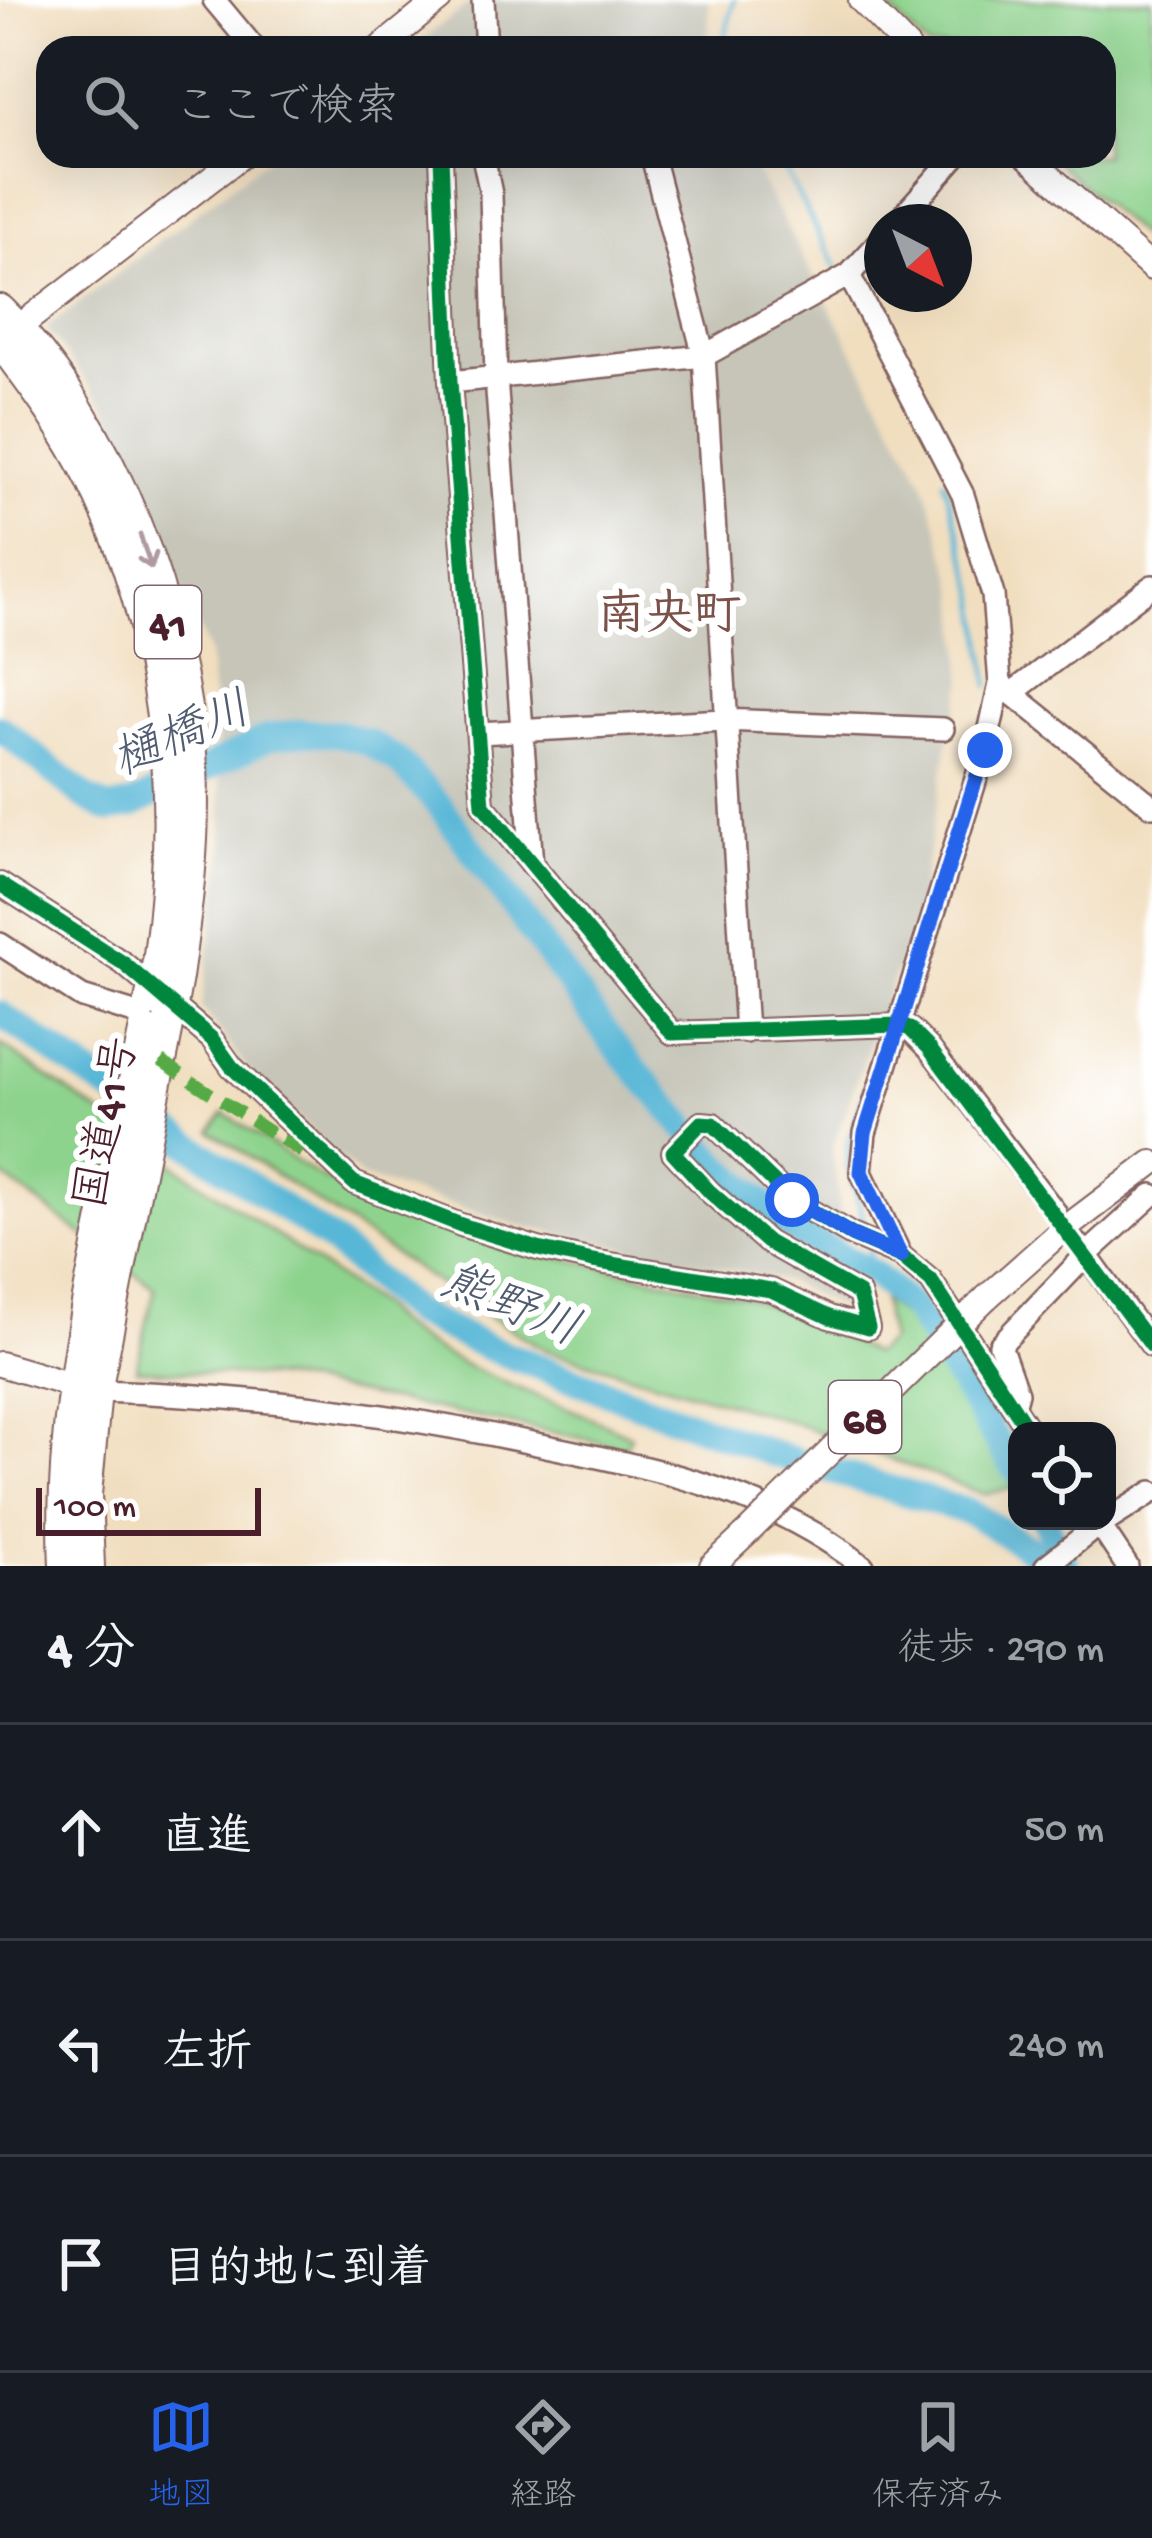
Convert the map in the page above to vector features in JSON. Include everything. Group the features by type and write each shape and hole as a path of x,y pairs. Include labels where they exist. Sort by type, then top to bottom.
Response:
{"highway":[{"name":"国道41号","path":"5,330 68,397 113,474 143,541 166,613 192,764 191,877 156,1014 62,1498 65,1566"},
{"name":"国道41号","path":"85,1389 88,1566"}],"main road":[{"path":"398,36 439,0"},
{"path":"862,0 896,36"},
{"path":"5,330 225,168"},
{"path":"1040,168 1152,268"},
{"name":"68","path":"712,1566 986,1298 1058,1234 1152,1163"},
{"path":"0,1364 85,1389"}],"street":[{"path":"214,0 244,36"},
{"path":"483,0 485,36"},
{"path":"441,168 450,382 483,805 672,1033 898,1025 910,1030 929,1048 1055,1212"},
{"path":"485,168 532,865"},
{"path":"655,168 704,356 746,1033"},
{"path":"913,204 945,168"},
{"path":"450,382 704,356 849,275 864,259"},
{"path":"849,275 963,495 994,596 1006,688 865,1133 861,1172 901,1256"},
{"path":"1006,688 1152,586"},
{"path":"1006,688 1152,806"},
{"path":"478,733 724,720 943,729"},
{"path":"0,884 141,978 212,1039 232,1067 354,1183 460,1225 538,1249 771,1290 829,1317 868,1328 859,1294 767,1241 710,1192 673,1152 701,1123 713,1124 792,1200 852,1235 901,1256 932,1281 1023,1422"},
{"path":"0,944 82,997 156,1014"},
{"path":"1013,1407 1017,1393 1000,1345 1082,1249 1152,1196"},
{"path":"1082,1249 1152,1346"},
{"path":"85,1389 360,1410 671,1472 730,1490 799,1522 862,1566"},
{"path":"1116,1513 1152,1492"},
{"path":"1046,1566 1090,1530"},
{"path":"1098,1530 1127,1566"}],"shaded area":[{"path":"474,0 709,0 708,36 428,36"},
{"path":"255,168 754,168 925,484 957,591 964,681 917,914 832,1148 853,1313 786,1281 518,1225 361,1177 255,1078 201,1007 225,847 209,653 108,409 46,328"}],"green space":[{"path":"881,0 1152,0 1152,247 1063,168 1116,168 1116,36 916,36"},
{"path":"0,1044 380,1307 429,1346 631,1436 626,1447 280,1378 136,1369 155,1288 0,1174"},
{"path":"224,1113 321,1178 412,1217 523,1250 746,1297 834,1332 873,1354 890,1341 882,1300 907,1319 1008,1476 1008,1489 983,1494 784,1419 546,1350 471,1306 211,1131"}],"waterway":[{"path":"725,36 734,0"},
{"path":"783,168 840,273"},
{"path":"944,481 977,593 989,686"},
{"name":"樋橋川","path":"0,728 85,797 109,810 133,805 269,737 301,732 341,734 369,743 398,761 440,806 613,1043 718,1165 799,1234 871,1272 914,1309 1008,1458"},
{"name":"熊野川","path":"0,1014 328,1239 414,1313 489,1348 771,1453 972,1513 1030,1549 1045,1566"},
{"path":"867,1232 848,1166 848,1145 882,1035"},
{"path":"869,1249 871,1272"},
{"name":"樋橋川","path":"1049,1530 1066,1566"}],"marked path":[{"path":"161,1061 307,1156"}],"cycle path":[{"path":"441,168 450,382 483,805 672,1033 898,1025 910,1029 1152,1346"},
{"path":"0,884 123,963 212,1039 232,1067 354,1183 538,1249 771,1290 829,1317 868,1328 859,1294 767,1242 673,1152 701,1123 713,1124 792,1200 852,1235 901,1256 931,1281 1023,1422"}],"district":[{"name":"南央町","path":"669,611"}],"route":[{"path":"792,1200 852,1235 901,1256 861,1172 865,1133 985,750"}]}
